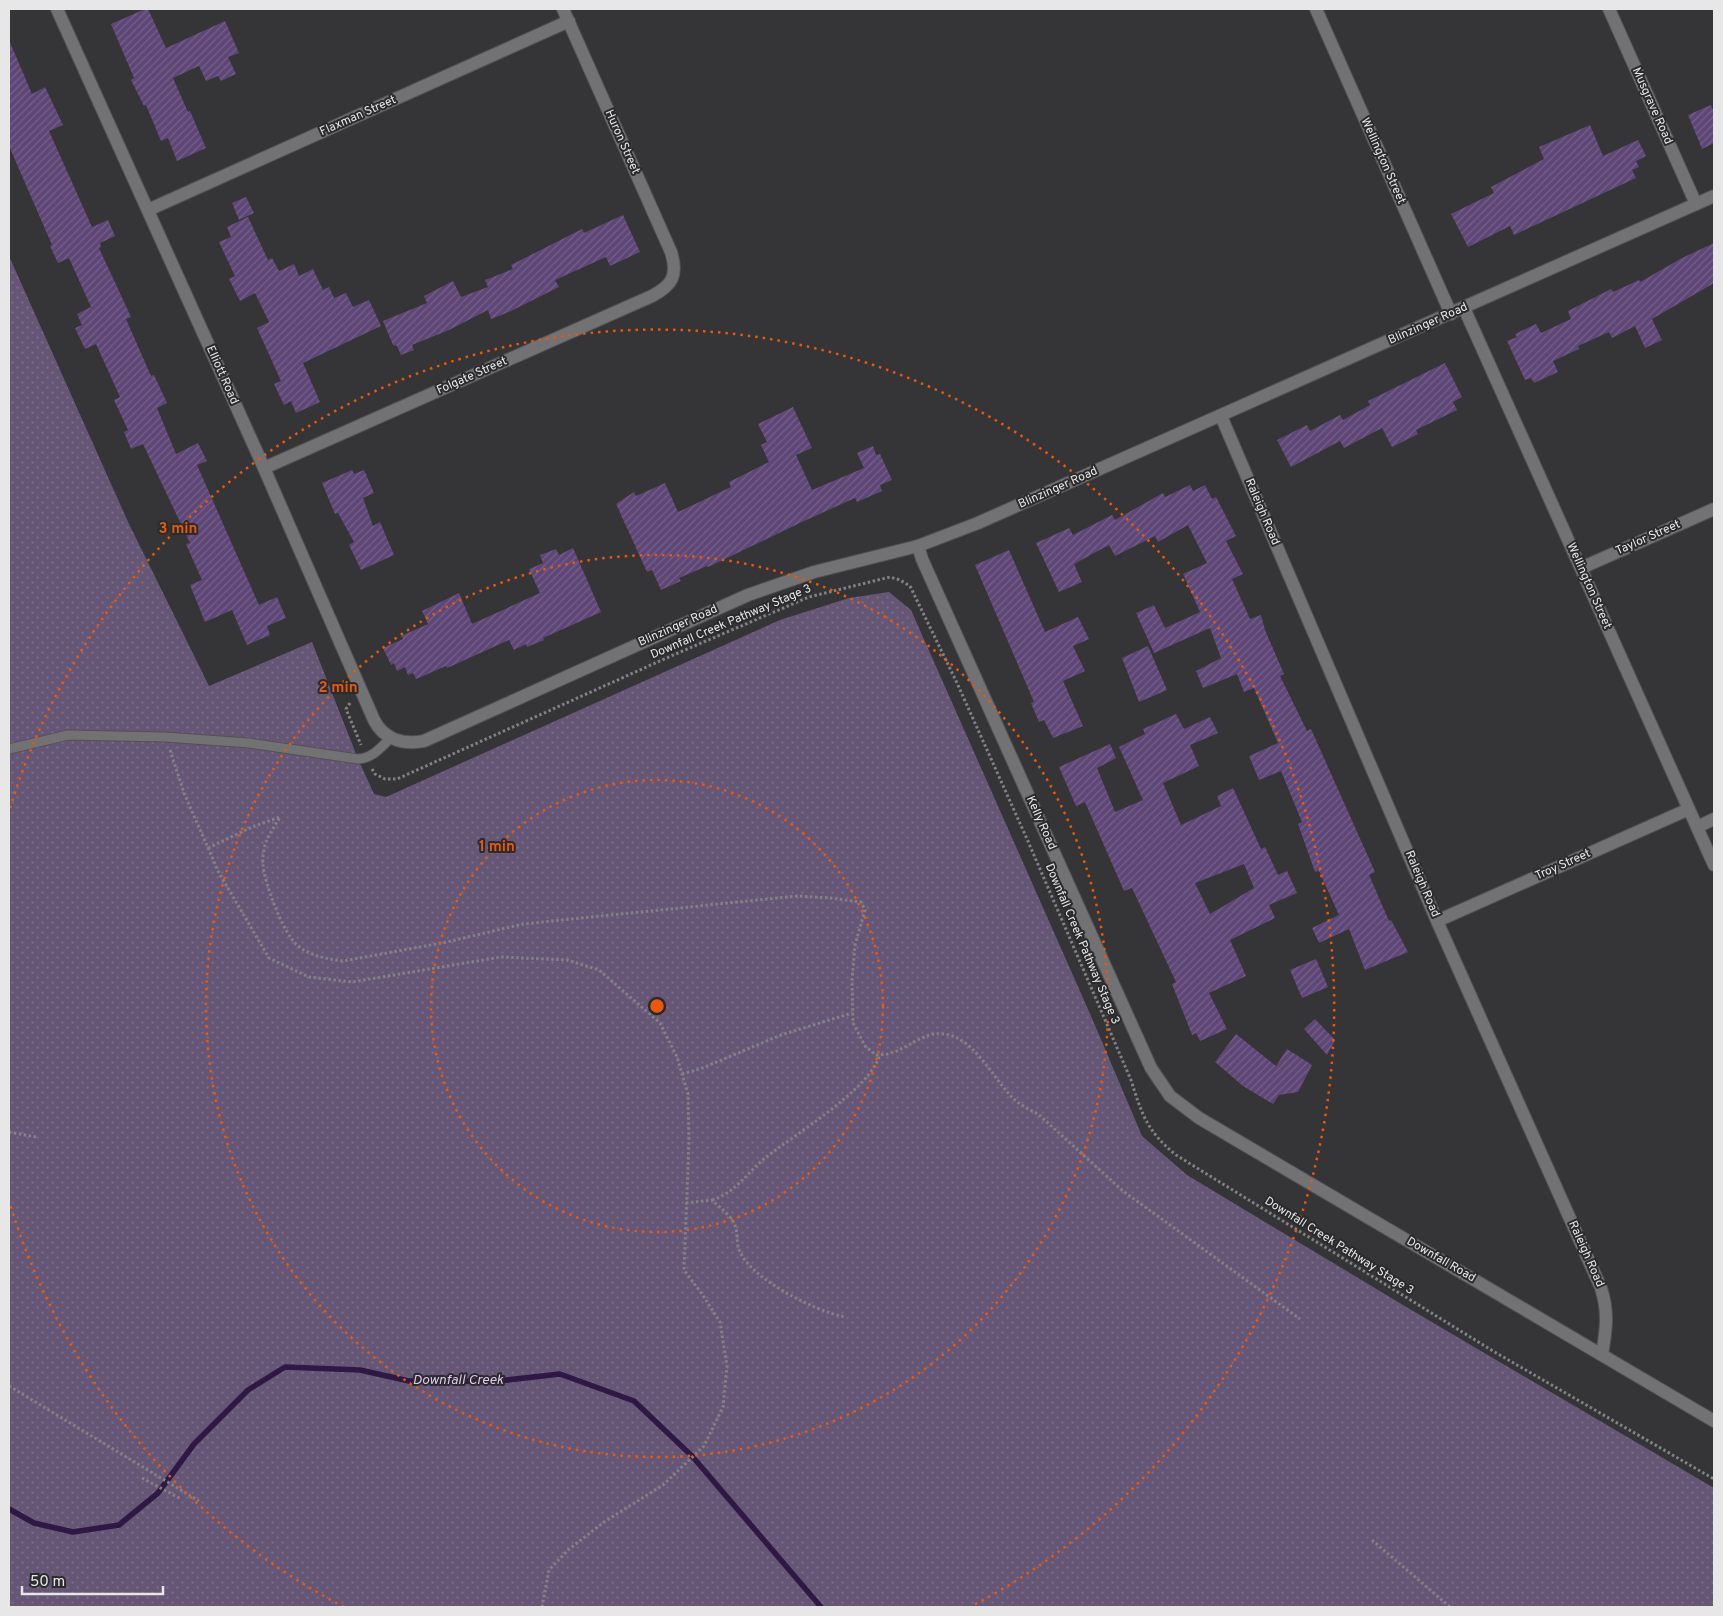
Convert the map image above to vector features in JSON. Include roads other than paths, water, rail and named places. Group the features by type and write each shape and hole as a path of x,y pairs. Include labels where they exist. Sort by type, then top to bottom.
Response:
{"street":[{"name":"Elliott Road","path":"57,9 264,468 361,692 377,725 391,738"},
{"name":"Huron Street","path":"563,9 671,252 675,268 673,276"},
{"name":"Wellington Street","path":"1316,9 1451,314"},
{"name":"Musgrave Road","path":"1609,9 1696,204"},
{"name":"Flaxman Street","path":"148,210 569,21"},
{"name":"Blinzinger Road","path":"391,738 410,743 424,741 748,595 814,572 918,546 978,523 1714,196"},
{"name":"Folgate Street","path":"264,468 652,296 667,286 673,276"},
{"name":"Wellington Street","path":"1464,308 1714,865"},
{"name":"Raleigh Road","path":"1221,416 1437,921 1602,1288 1607,1317 1602,1355"},
{"name":"Taylor Street","path":"1581,568 1714,509"},
{"name":"Kelly Road","path":"918,546 922,559 1152,1068 1170,1096"},
{"name":"Troy Street","path":"1437,921 1689,809"},
{"path":"1697,827 1714,819"},
{"name":"Downfall Road","path":"1170,1096 1199,1118 1714,1421"}],"lane":[{"path":"9,749 68,735 165,737 249,743 358,759 372,756 391,738"}],"waterway":[{"name":"Downfall Creek","path":"9,1509 34,1523 73,1532 119,1525 158,1493 194,1444 248,1390 285,1367 360,1370 409,1381 489,1382 560,1374 634,1401 692,1456 821,1607"}]}
